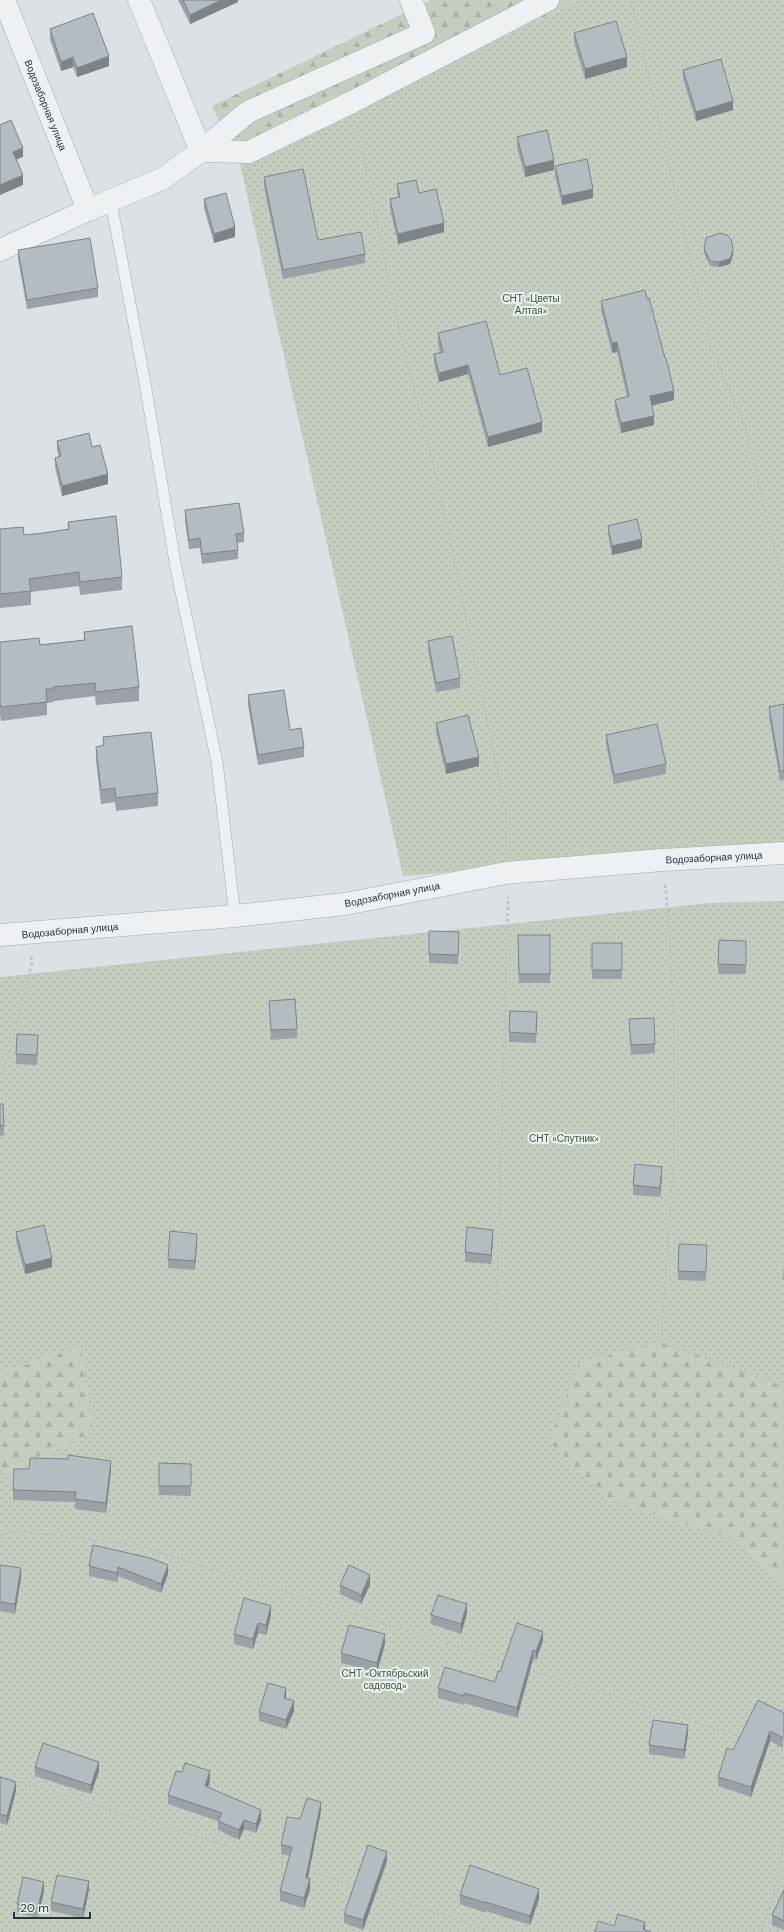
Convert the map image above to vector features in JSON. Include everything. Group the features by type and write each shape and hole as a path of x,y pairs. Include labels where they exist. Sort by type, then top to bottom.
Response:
{"street":[{"name":"Водозаборная улица","path":"4,0 88,210"},
{"path":"139,0 201,152"},
{"path":"0,250 88,210 111,202 162,179 201,152 248,112 424,33 410,0"},
{"path":"201,152 249,152 352,102 548,0"},
{"name":"Водозаборная улица","path":"0,935 235,916 345,904 506,873 662,860 784,853"}],"lane":[{"path":"111,202 145,384 176,568 217,762 235,916"}],"path":[{"path":"631,0 710,345 745,426 784,588"},
{"path":"352,102 401,338 438,487 506,813 506,873 509,901 496,1330"},
{"path":"662,860 669,922 674,1022 674,1156 661,1342 784,1386"},
{"path":"0,1075 7,1062 32,963 26,933"},
{"path":"0,1535 17,1531 136,1545 508,1663"},
{"path":"524,1668 744,1738"},
{"path":"759,1742 784,1760"},
{"path":"0,1776 292,1866"},
{"path":"760,1932 773,1900 784,1840"},
{"path":"300,1868 360,1887"},
{"path":"367,1890 495,1932"}],"green space":[{"path":"431,0 579,0 240,164 212,106"},
{"name":"СНТ «Цветы Алтая»","path":"579,0 784,0 784,845 403,876 240,164"},
{"path":"784,901 784,1386 661,1342 579,1363 610,1500 732,1538 784,1589 784,1932 0,1932 0,1474 93,1432 80,1347 0,1373 0,977 709,903"},
{"path":"661,1342 784,1386 784,1589 732,1538 610,1500 549,1442 579,1363"},
{"path":"80,1347 93,1432 0,1474 0,1373"}],"building":[{"path":"183,0 221,0 190,15"},
{"path":"93,13 109,56 77,68 73,57 61,62 50,29"},
{"path":"616,21 627,57 585,69 574,33"},
{"path":"721,59 733,101 696,112 683,70"},
{"path":"11,120 23,148 13,152 23,175 0,185 0,125"},
{"path":"547,130 554,160 525,167 517,137"},
{"path":"587,159 593,189 562,196 555,166"},
{"path":"303,169 318,240 361,232 365,254 283,270 264,177"},
{"path":"416,180 419,193 436,189 444,223 398,234 390,199 400,197 397,184"},
{"path":"226,193 235,227 214,234 204,199"},
{"path":"720,233 727,235 731,239 733,250 730,259 719,262 710,261 704,248 706,238"},
{"path":"90,238 98,288 27,300 18,250"},
{"path":"645,290 647,299 649,298 674,391 650,396 654,416 621,423 615,400 629,396 617,342 612,343 601,301"},
{"path":"486,321 500,375 527,368 542,422 488,437 468,365 439,373 434,354 443,352 438,333"},
{"path":"89,433 92,447 100,445 108,474 62,486 55,458 61,456 57,441"},
{"path":"239,503 244,533 236,534 238,550 202,554 200,538 189,540 185,510"},
{"path":"116,516 122,577 80,582 79,572 29,579 31,591 0,594 0,529 23,527 24,535 44,533 69,529 68,522"},
{"path":"637,519 642,539 612,546 608,526"},
{"path":"132,626 139,687 96,692 95,683 53,687 54,689 46,689 47,702 1,707 0,642 39,638 40,645 85,640 84,632"},
{"path":"452,636 460,678 436,683 428,641"},
{"path":"284,690 290,730 301,728 304,747 258,755 248,695"},
{"path":"784,704 784,771 780,771 769,707"},
{"path":"468,715 479,757 446,764 436,723"},
{"path":"657,724 666,764 614,775 606,735"},
{"path":"151,732 158,793 116,798 115,788 101,790 96,747 104,745 103,737"},
{"path":"429,931 459,932 458,955 429,954"},
{"path":"518,935 550,935 550,974 519,974"},
{"path":"719,940 746,941 746,965 718,964"},
{"path":"592,943 622,943 622,970 592,970"},
{"path":"295,999 297,1029 271,1030 269,1001"},
{"path":"510,1011 537,1012 536,1034 509,1032"},
{"path":"654,1018 655,1044 631,1045 629,1019"},
{"path":"17,1034 38,1035 37,1055 16,1054"},
{"path":"0,1104 3,1104 4,1126 0,1126"},
{"path":"635,1164 662,1167 660,1188 633,1185"},
{"path":"44,1225 52,1258 25,1265 16,1232"},
{"path":"467,1227 493,1230 491,1255 465,1252"},
{"path":"170,1231 197,1234 195,1261 168,1259"},
{"path":"679,1244 707,1245 706,1272 678,1271"},
{"path":"68,1455 111,1461 106,1503 75,1499 76,1492 13,1490 14,1469 29,1469 30,1458 68,1459"},
{"path":"159,1463 191,1464 191,1486 159,1486"},
{"path":"93,1545 150,1558 168,1565 161,1584 118,1567 117,1573 89,1566"},
{"path":"0,1565 21,1568 15,1604 0,1602"},
{"path":"349,1565 370,1575 361,1595 340,1585"},
{"path":"438,1595 467,1604 461,1624 431,1615"},
{"path":"244,1598 271,1606 266,1625 258,1623 253,1639 234,1634"},
{"path":"517,1623 543,1632 536,1651 533,1650 517,1708 464,1693 464,1696 438,1688 445,1667 495,1682"},
{"path":"349,1625 385,1634 377,1663 341,1653"},
{"path":"268,1683 286,1688 284,1698 294,1701 286,1720 259,1712"},
{"path":"758,1700 784,1713 784,1737 783,1738 770,1731 751,1787 718,1777 727,1748 733,1750"},
{"path":"653,1720 688,1725 684,1750 649,1745"},
{"path":"43,1743 99,1762 91,1785 35,1767"},
{"path":"185,1763 210,1771 205,1786 261,1810 256,1824 244,1820 239,1830 218,1821 222,1813 168,1795 176,1771 182,1772"},
{"path":"0,1777 16,1782 7,1816 0,1814"},
{"path":"307,1798 321,1802 306,1878 310,1879 304,1898 280,1891 292,1847 281,1845 287,1817 300,1819"},
{"path":"368,1845 387,1852 363,1920 344,1914"},
{"path":"470,1865 539,1889 530,1916 460,1895"},
{"path":"57,1875 89,1881 83,1909 51,1902"},
{"path":"23,1877 44,1882 38,1908 17,1904"},
{"path":"784,1890 784,1921 772,1915"},
{"path":"618,1914 645,1922 643,1929 651,1932 595,1932 598,1921 614,1926"}],"park label":[{"name":"СНТ «Спутник»","path":"564,1138"},
{"name":"СНТ «Октябрьский садовод»","path":"385,1678"}]}
